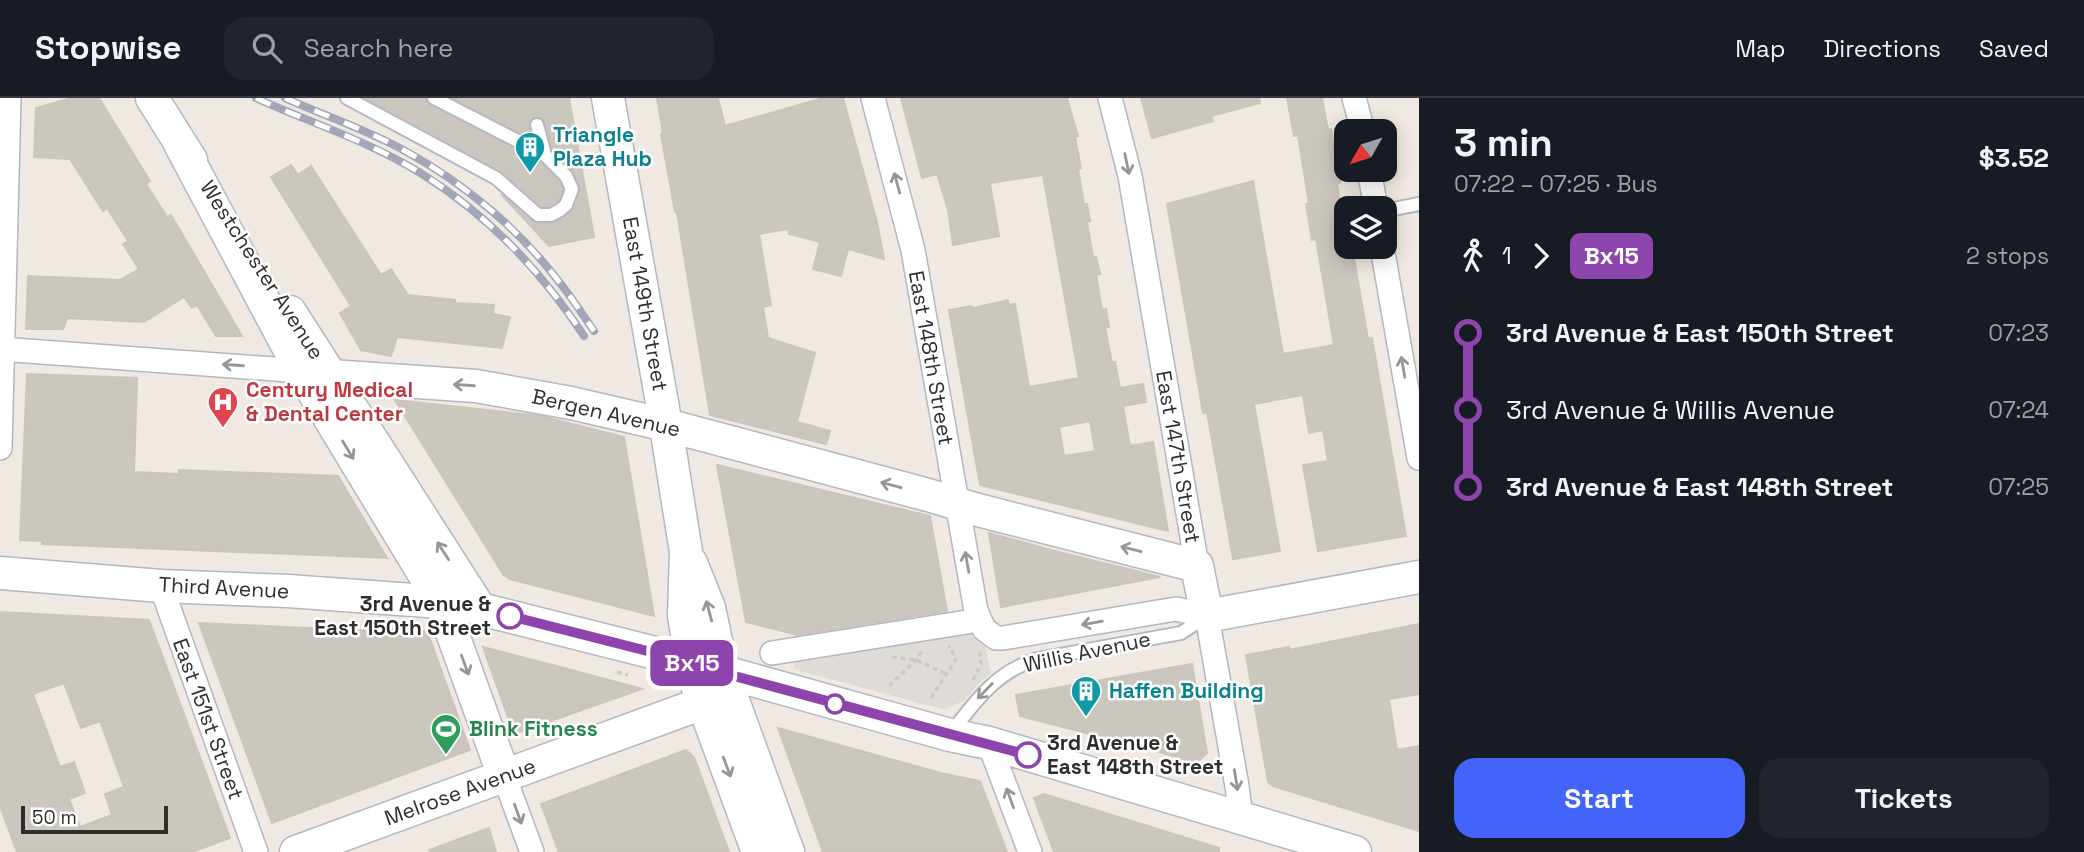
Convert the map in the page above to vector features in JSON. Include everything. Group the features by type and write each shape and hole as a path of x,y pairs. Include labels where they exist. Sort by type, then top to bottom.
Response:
{"main road":[{"name":"Westchester Avenue","path":"152,98 316,373 441,602 504,776"},
{"name":"East 149th Street","path":"608,98 686,552 684,616 692,663 703,703 758,852"},
{"name":"Westchester Avenue","path":"316,373 480,608"},
{"name":"Bergen Avenue","path":"316,373 476,386 570,403 666,425 1197,566"},
{"name":"East 149th Street","path":"686,552 737,677 788,852"},
{"name":"East 147th Street","path":"1197,566 1207,616"},
{"name":"Third Avenue","path":"0,573 161,586 441,602 480,608 737,677"},
{"name":"Willis Avenue","path":"1207,616 1419,576"},
{"path":"737,677 989,744 1355,852"},
{"name":"Melrose Avenue","path":"296,852 703,703"}],"street":[{"path":"0,448 9,98"},
{"name":"East 148th Street","path":"873,98 913,250 957,504 973,621"},
{"name":"East 147th Street","path":"1110,98 1132,187 1197,566"},
{"path":"1354,98 1360,119"},
{"path":"1384,259 1419,458"},
{"name":"Bergen Avenue","path":"2,349 316,373"},
{"name":"East 151st Street","path":"161,586 256,852"},
{"name":"Willis Avenue","path":"973,621 989,634 1003,638 1176,609 1207,616"},
{"name":"East 147th Street","path":"1207,616 1241,818"},
{"path":"772,653 973,621"},
{"path":"989,744 1030,852"},
{"path":"504,776 532,852"}],"lane":[{"path":"347,98 496,178 538,215 551,215 566,205 572,189 566,176 545,155 440,99"},
{"path":"537,125 545,155"},
{"path":"1397,208 1419,204"},
{"name":"Willis Avenue","path":"950,735 983,692 1015,666 1038,659 1181,633 1207,616"}],"path":[{"path":"968,685 981,664 973,621"},
{"path":"889,686 916,660 938,626 956,659 931,698"},
{"path":"615,671 628,675"}],"shaded area":[{"path":"972,629 984,641 991,673 965,700 945,710 793,669 798,656"}],"building":[{"path":"72,98 99,98 150,181 146,184 167,217 171,215 242,336 216,336 197,305 192,308 184,297 144,322 67,318 63,329 26,329 28,276 120,280 139,269 123,244 128,241 107,208 103,211 70,159 34,157 36,108"},
{"path":"366,98 425,98 430,106 540,162 559,181 563,189 559,200 549,206 541,206 500,170"},
{"path":"453,98 569,98 594,237 549,246 501,194 537,224 555,223 574,209 580,185 572,170 553,150 543,118 534,117 529,122 531,138"},
{"path":"657,98 718,98 725,126 823,98 843,98 877,222 884,259 848,249 841,276 813,269 820,242 789,234 788,229 759,234 771,305 763,307 768,338 815,353 797,422 830,431 826,444 710,415"},
{"path":"901,98 1067,98 1078,136 1075,137 1081,168 1078,169 1090,221 1087,222 1093,257 1096,257 1100,274 1096,275 1102,310 1106,309 1109,327 1105,327 1112,363 1115,362 1120,388 1143,384 1146,402 1123,406 1130,446 1153,442 1168,531 980,485 949,310 971,306 974,308 1008,300 1009,305 1015,304 1029,387 1079,378 1043,175 990,183 999,236 953,245 948,210 937,174 922,178","holes":["1090,421 1095,451 1064,456 1059,427"]},
{"path":"1141,98 1259,98 1260,103 1211,116 1213,121 1152,138"},
{"path":"1287,98 1322,98 1334,147 1334,182 1340,183 1337,183 1339,196 1334,196 1334,259 1354,259 1368,339 1372,338 1406,536 1318,551 1303,465 1328,461 1323,430 1309,433 1303,395 1254,404 1280,551 1233,559 1207,412 1203,413 1167,204 1253,181 1283,354 1334,345 1316,239 1312,240 1298,135 1294,136"},
{"path":"291,165 298,175 311,166 381,275 391,269 408,295 455,300 455,303 494,305 493,314 510,317 502,348 397,337 391,356 361,350 340,313 351,306 271,177"},
{"path":"27,374 137,378 134,472 179,474 179,470 338,476 387,558 42,544 42,541 20,540"},
{"path":"395,400 541,416 624,437 654,616 510,579 503,574"},
{"path":"717,465 930,516 947,611 798,635 746,622"},
{"path":"989,533 1051,550 1160,577 1001,607"},
{"path":"0,612 149,620 230,838 192,852 17,852 0,806","holes":["64,683 81,728 100,721 124,787 105,794 112,815 80,827 69,799 85,793 74,762 60,767 33,694"]},
{"path":"199,623 427,631 470,750 272,823"},
{"path":"1419,624 1419,694 1389,699 1397,750 1419,746 1419,831 1273,786 1268,782 1246,655 1289,647 1289,650"},
{"path":"483,647 564,668 642,689 514,734"},
{"path":"1192,664 1207,753 1196,763 1103,735 1102,737 1020,716 1016,695"},
{"path":"778,728 941,773 980,781 1007,852 823,852"},
{"path":"686,750 694,757 729,852 559,852 541,804"},
{"path":"1044,794 1219,848 1219,852 1054,852 1034,798"},
{"path":"489,828 496,852 429,850"}],"railway":[{"path":"256,98 382,152 446,190 491,226 532,267 584,336"},
{"path":"285,98 392,144 429,165 470,194 509,227 544,263 594,331"}],"bus line":[{"name":"Bx15","path":"510,616 1028,755"}],"place":[{"name":"Triangle Plaza Hub","path":"530,174"},
{"name":"Century Medical & Dental Center","path":"223,429"},
{"name":"3rd Avenue & East 150th Street","path":"510,616"},
{"name":"Haffen Building","path":"1086,718"},
{"name":"3rd Avenue & East 148th Street","path":"1028,755"},
{"name":"Blink Fitness","path":"446,756"}]}
